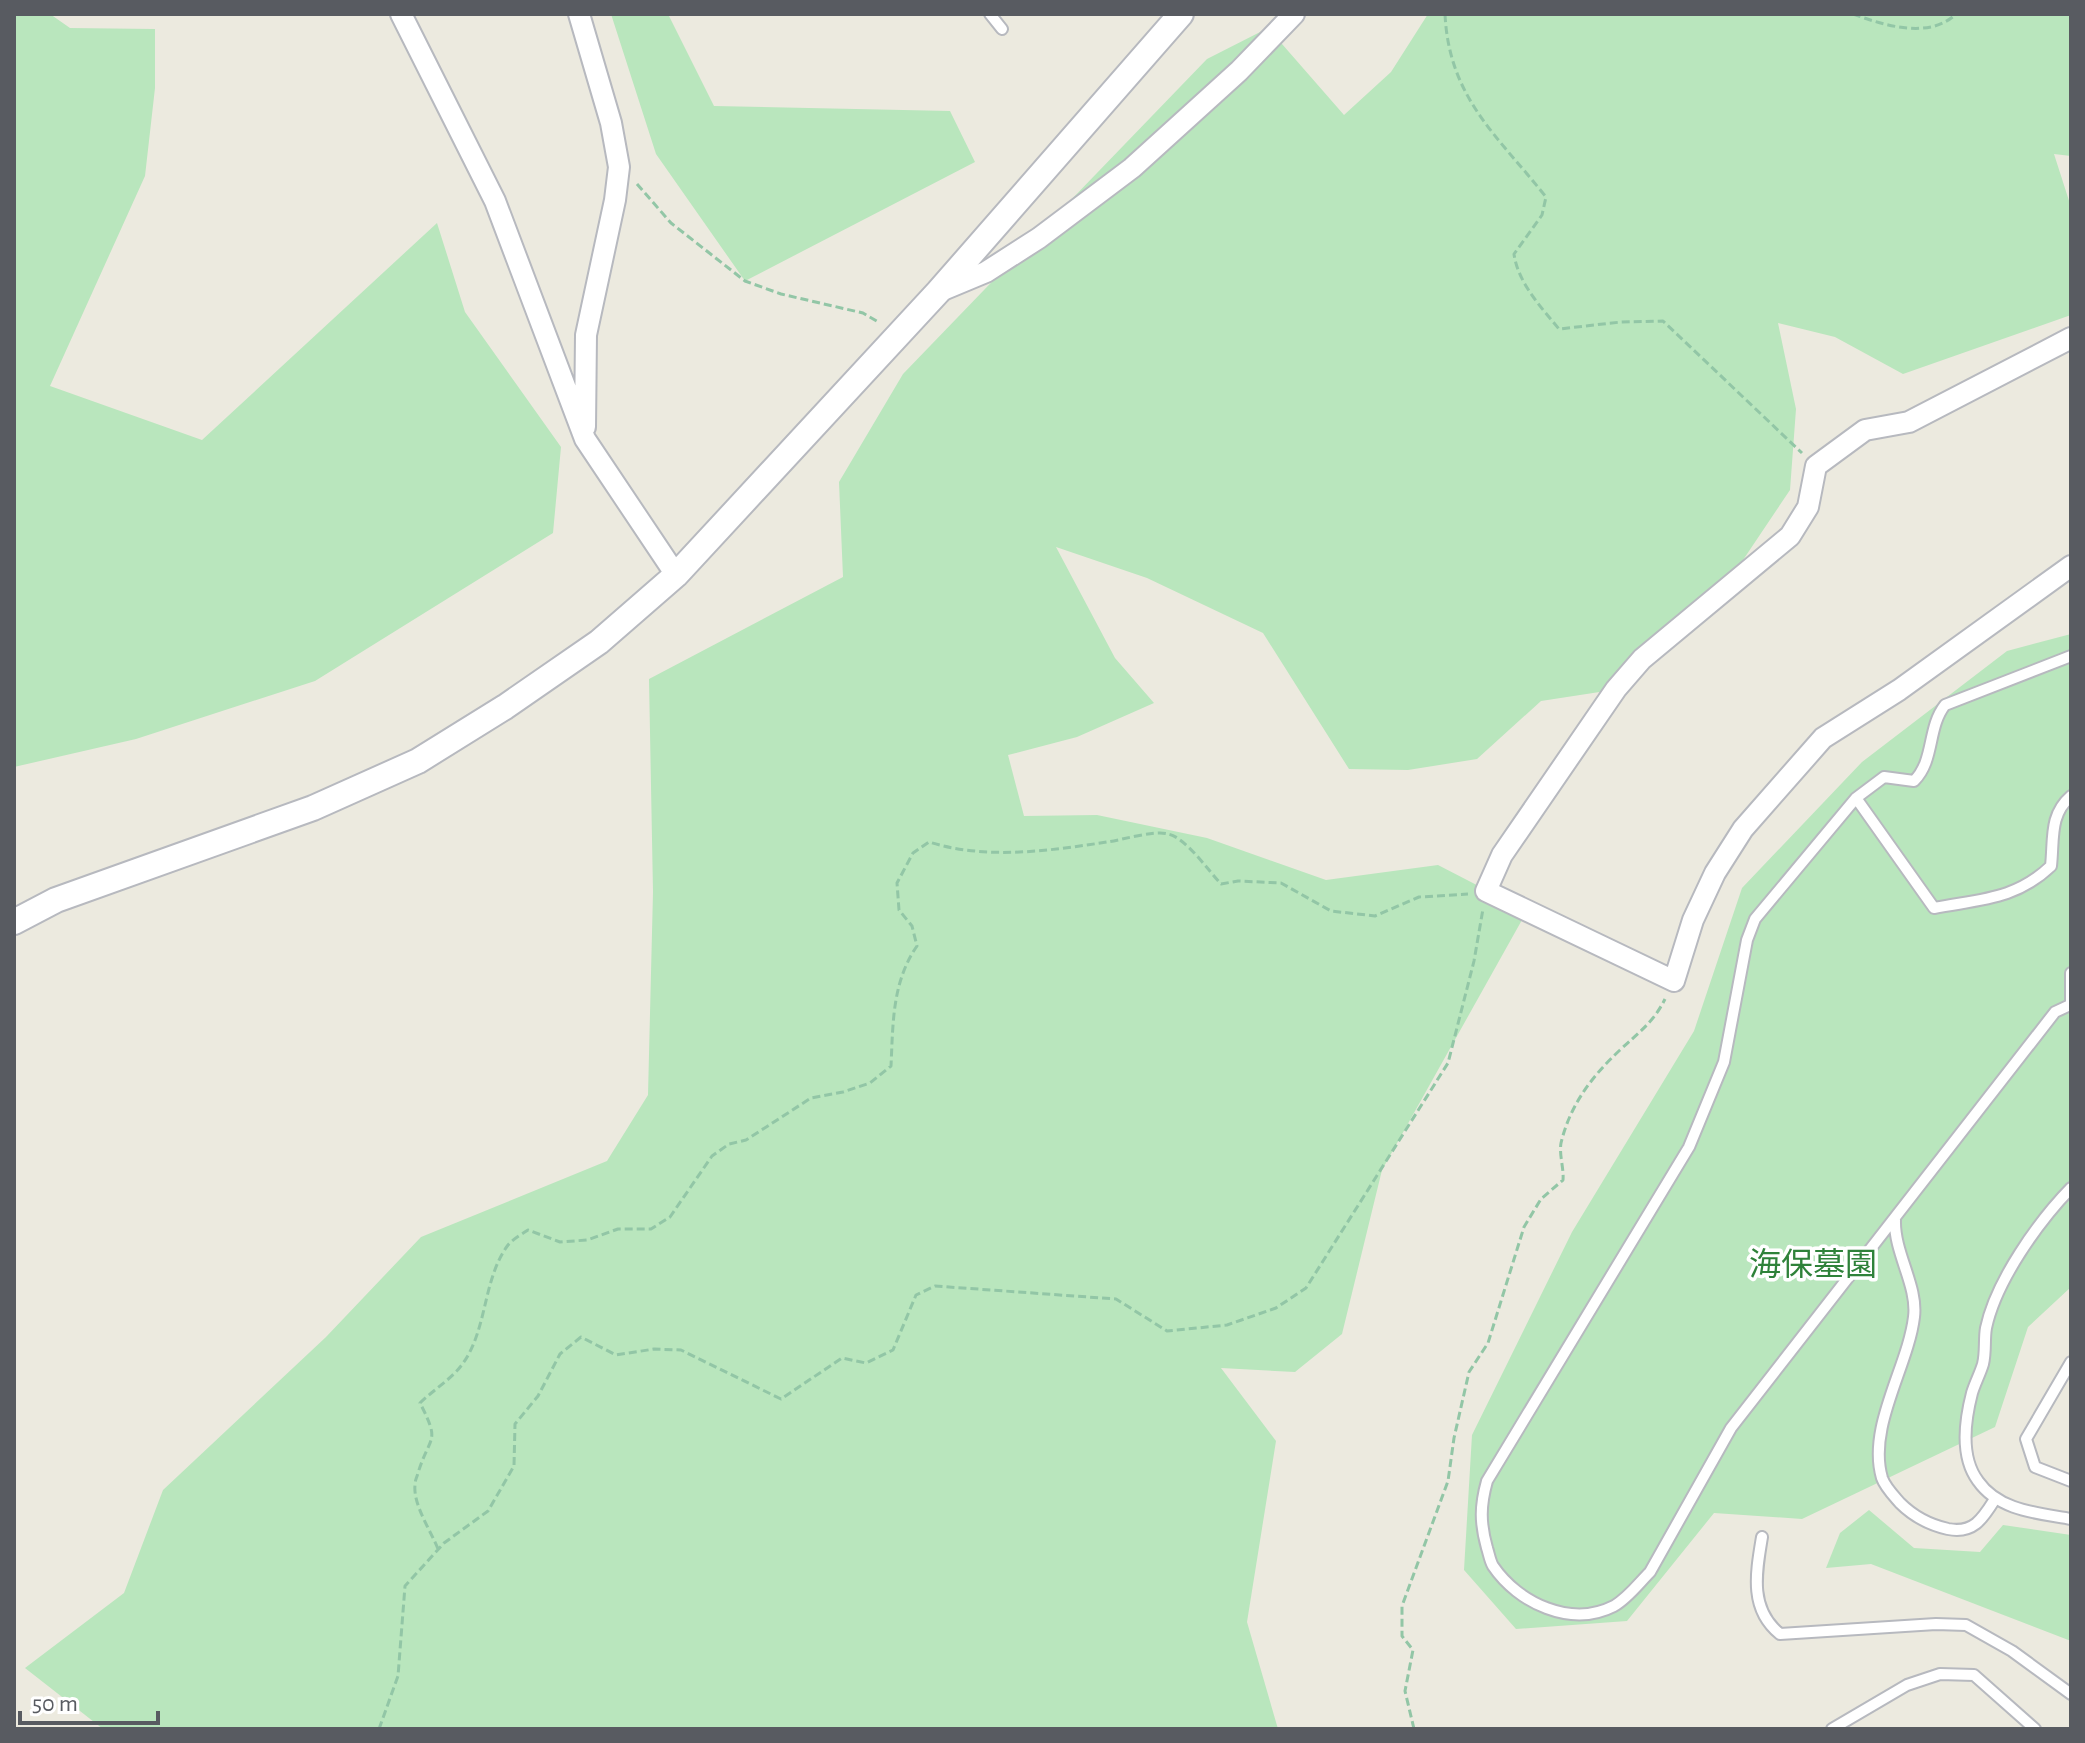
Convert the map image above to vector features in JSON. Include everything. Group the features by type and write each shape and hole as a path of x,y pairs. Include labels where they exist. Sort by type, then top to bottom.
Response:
{"street":[{"path":"401,14 495,201 585,439 676,575"},
{"path":"579,14 611,123 619,167 615,200 586,335 585,439"},
{"path":"14,922 56,900 313,808 418,761 505,707 599,642 676,575 938,292 1181,14"},
{"path":"938,292 986,272 1039,238 1132,168 1239,71 1294,14"},
{"path":"2071,338 1921,417 1865,430 1816,466 1808,507 1790,536 1642,659 1616,689 1502,855 1486,891 1674,981 1693,920 1715,873 1743,829 1823,738 1899,690 2071,566"}],"lane":[{"path":"990,14 1002,29"},
{"path":"2071,656 1945,705 1936,716 1925,769 1914,781 1884,777 1856,798 1755,919 1747,940 1724,1062 1689,1147 1487,1481 1480,1508 1492,1565 1516,1589 1546,1610 1569,1614 1590,1612 1613,1606 1650,1572 1731,1428 2055,1012 2070,1006 2071,973"},
{"path":"1856,798 1934,908 2014,892 2035,881 2051,866 2053,821 2071,796"},
{"path":"2071,1188 2055,1204 2009,1271 1986,1327 1983,1363 1972,1393 1965,1430 1967,1455 1977,1481 1995,1499 2012,1508 2071,1519"},
{"path":"1895,1219 1898,1252 1908,1279 1915,1315 1879,1442 1882,1480 1908,1511 1929,1523 1952,1530 1970,1529 1982,1520 1995,1499"},
{"path":"2071,1362 2026,1439 2035,1467 2071,1481"},
{"path":"1762,1537 1755,1588 1768,1625 1780,1634 1936,1624 1966,1625 2012,1651 2071,1694"},
{"path":"1832,1729 1907,1685 1940,1674 1974,1675 2035,1729"}],"path":[{"path":"1445,14 1447,42 1473,109 1546,197 1542,215 1514,254 1516,267 1537,303 1559,329 1663,321 1816,466"},
{"path":"1853,14 1909,30 1949,21 1956,14"},
{"path":"619,167 646,192 671,223 745,281 781,294 863,313 897,333"},
{"path":"379,1729 398,1676 405,1586 438,1549 488,1511 514,1466 515,1424 538,1396 560,1354 581,1337 616,1355 654,1349 681,1350 781,1399 842,1358 866,1363 893,1350 916,1295 935,1286 1116,1299 1167,1331 1227,1325 1276,1308 1306,1288 1448,1063 1474,961 1486,891 1419,897 1375,916 1331,911 1281,883 1238,881 1221,884 1180,839 1166,833 1076,847 988,854 956,850 929,842 913,853 897,883 899,910 912,926 917,946 906,963 892,1013 891,1066 870,1083 811,1098 746,1140 729,1144 712,1156 670,1217 651,1229 618,1229 587,1240 560,1242 528,1230 509,1243 495,1271 469,1352 460,1367 420,1403 432,1428 432,1443 414,1485 438,1549"},
{"path":"1414,1729 1405,1691 1413,1650 1402,1636 1402,1606 1448,1481 1469,1372 1488,1343 1524,1227 1541,1199 1563,1180 1560,1148 1568,1119 1582,1091 1618,1051 1650,1024 1674,981"}],"green space":[{"path":"14,14 50,14 70,28 155,29 155,88 145,176 50,386 202,440 437,223 465,312 561,447 553,533 315,681 136,739 14,767"},
{"path":"611,14 668,14 714,106 950,111 975,162 745,281 656,154"},
{"path":"1428,14 2071,14 2071,156 2054,154 2071,207 2071,315 1903,374 1835,337 1778,323 1796,409 1790,490 1743,560 1606,691 1541,701 1477,759 1408,770 1349,769 1263,633 1147,578 1056,547 1115,658 1154,703 1077,737 1008,755 1024,816 1097,815 1207,838 1326,880 1438,865 1527,911 1382,1170 1342,1334 1295,1372 1221,1368 1276,1441 1247,1622 1278,1729 103,1729 25,1668 124,1593 163,1490 326,1337 421,1237 607,1161 648,1095 653,892 649,679 843,577 839,482 903,374 1207,59 1268,28 1344,115 1391,72"},
{"name":"海保墓園","path":"2071,634 2071,1287 2028,1327 1995,1427 1802,1519 1714,1513 1627,1621 1516,1629 1464,1570 1472,1435 1572,1232 1694,1031 1742,888 1862,762 2007,651"},
{"path":"1869,1510 1914,1548 1980,1552 2003,1525 2071,1535 2071,1641 1871,1564 1826,1568 1840,1533"}]}
